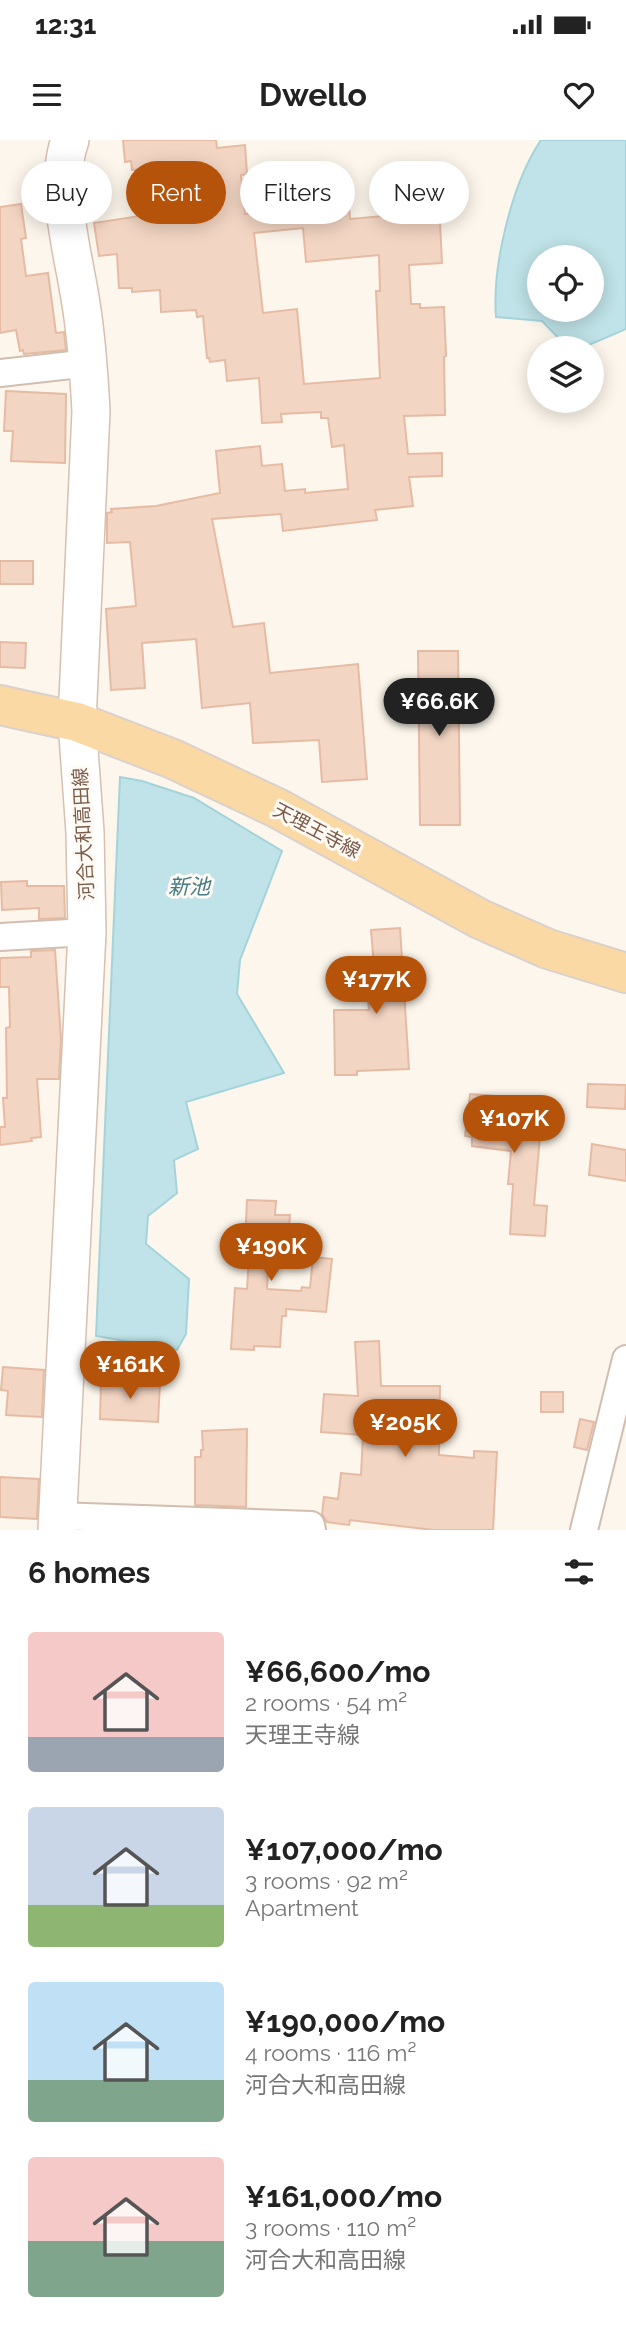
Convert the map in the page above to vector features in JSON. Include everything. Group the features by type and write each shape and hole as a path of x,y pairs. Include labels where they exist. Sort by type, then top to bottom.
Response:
{"main road":[{"name":"河合大和高田線","path":"57,1523 87,932 85,832 77,722 90,443 89,363 64,196 65,153 70,140"},
{"name":"天理王寺線","path":"0,705 77,722 173,759 277,808 480,919 548,949 626,973"}],"street":[{"path":"0,373 89,363"},
{"path":"0,937 87,932"},
{"path":"584,1530 626,1359"},
{"path":"57,1523 311,1525 312,1530"}],"water":[{"path":"541,140 626,140 626,329 604,338 604,336 556,336 543,322 604,322 604,245 527,245 527,320 496,317 497,273 501,249 521,178"},
{"name":"新池","path":"120,777 142,781 194,798 282,851 240,960 237,994 284,1073 186,1102 198,1149 174,1160 177,1193 148,1216 146,1244 189,1279 186,1334 177,1350 96,1336"}],"building":[{"path":"123,140 216,140 217,148 245,145 246,161 240,161 240,224 355,224 355,219 369,217 369,224 440,224 442,263 409,265 411,304 420,304 420,308 444,307 445,415 404,416 408,454 442,453 442,476 409,477 413,506 375,510 377,520 283,531 281,514 212,519 233,627 264,623 270,673 358,664 367,779 322,782 319,740 253,743 250,703 202,708 196,639 142,643 145,688 111,690 106,609 136,606 130,542 107,543 107,513 112,512 111,509 156,506 220,493 216,451 260,446 262,466 282,464 285,491 305,489 305,493 348,489 344,445 332,447 328,418 321,418 321,412 281,414 282,422 262,423 259,378 227,381 225,360 210,362 207,358 203,316 197,317 196,310 161,312 160,290 132,292 132,288 119,288 117,254 99,256 94,224 112,224 112,220 126,218 126,224 226,224 226,161 126,162","holes":["303,228 306,262 379,255 380,291 376,291 380,378 304,384 297,309 263,313 254,233"]},
{"path":"21,204 21,224 24,224 26,238 21,239 26,276 48,273 56,333 64,332 66,350 24,354 23,350 20,351 16,330 0,333 0,207"},
{"path":"6,391 66,394 65,463 11,461 13,431 4,431"},
{"path":"0,561 33,561 33,584 0,584"},
{"path":"0,642 26,643 25,668 0,667"},
{"path":"418,651 458,651 460,825 420,825"},
{"path":"27,881 27,886 64,886 65,918 39,919 39,908 2,910 1,882"},
{"path":"400,928 409,1069 357,1071 357,1075 335,1075 334,1010 369,1010 367,990 376,990 371,930"},
{"path":"55,950 61,1039 59,1079 37,1079 41,1137 31,1138 32,1141 0,1145 0,1127 5,1127 3,1098 7,1098 6,1028 10,1027 9,987 0,987 0,958 31,957 31,951"},
{"path":"588,1084 626,1085 625,1109 587,1107"},
{"path":"470,1094 494,1096 493,1103 508,1105 508,1112 555,1116 553,1137 540,1136 534,1205 547,1206 545,1236 510,1234 513,1184 508,1184 511,1151 472,1146 472,1137 465,1136"},
{"path":"592,1144 626,1150 626,1181 589,1175"},
{"path":"247,1200 276,1201 275,1215 290,1215 288,1244 276,1244 275,1253 269,1253 267,1289 301,1291 302,1287 310,1288 313,1257 332,1259 326,1312 286,1309 286,1316 282,1316 280,1347 231,1349 235,1288 247,1289 250,1243 245,1243"},
{"path":"379,1341 381,1386 440,1386 439,1455 474,1458 474,1451 497,1452 493,1530 433,1530 350,1520 349,1525 327,1522 322,1514 324,1497 338,1499 341,1473 361,1475 363,1435 321,1432 324,1394 358,1396 355,1342"},
{"path":"3,1367 44,1370 42,1417 6,1415 8,1391 1,1390"},
{"path":"101,1381 160,1383 158,1422 100,1419"},
{"path":"541,1392 563,1392 563,1412 541,1412"},
{"path":"580,1419 594,1422 587,1450 574,1447"},
{"path":"247,1429 246,1507 195,1505 195,1457 201,1457 203,1450 202,1431"},
{"path":"0,1477 39,1479 37,1519 0,1517"}]}
